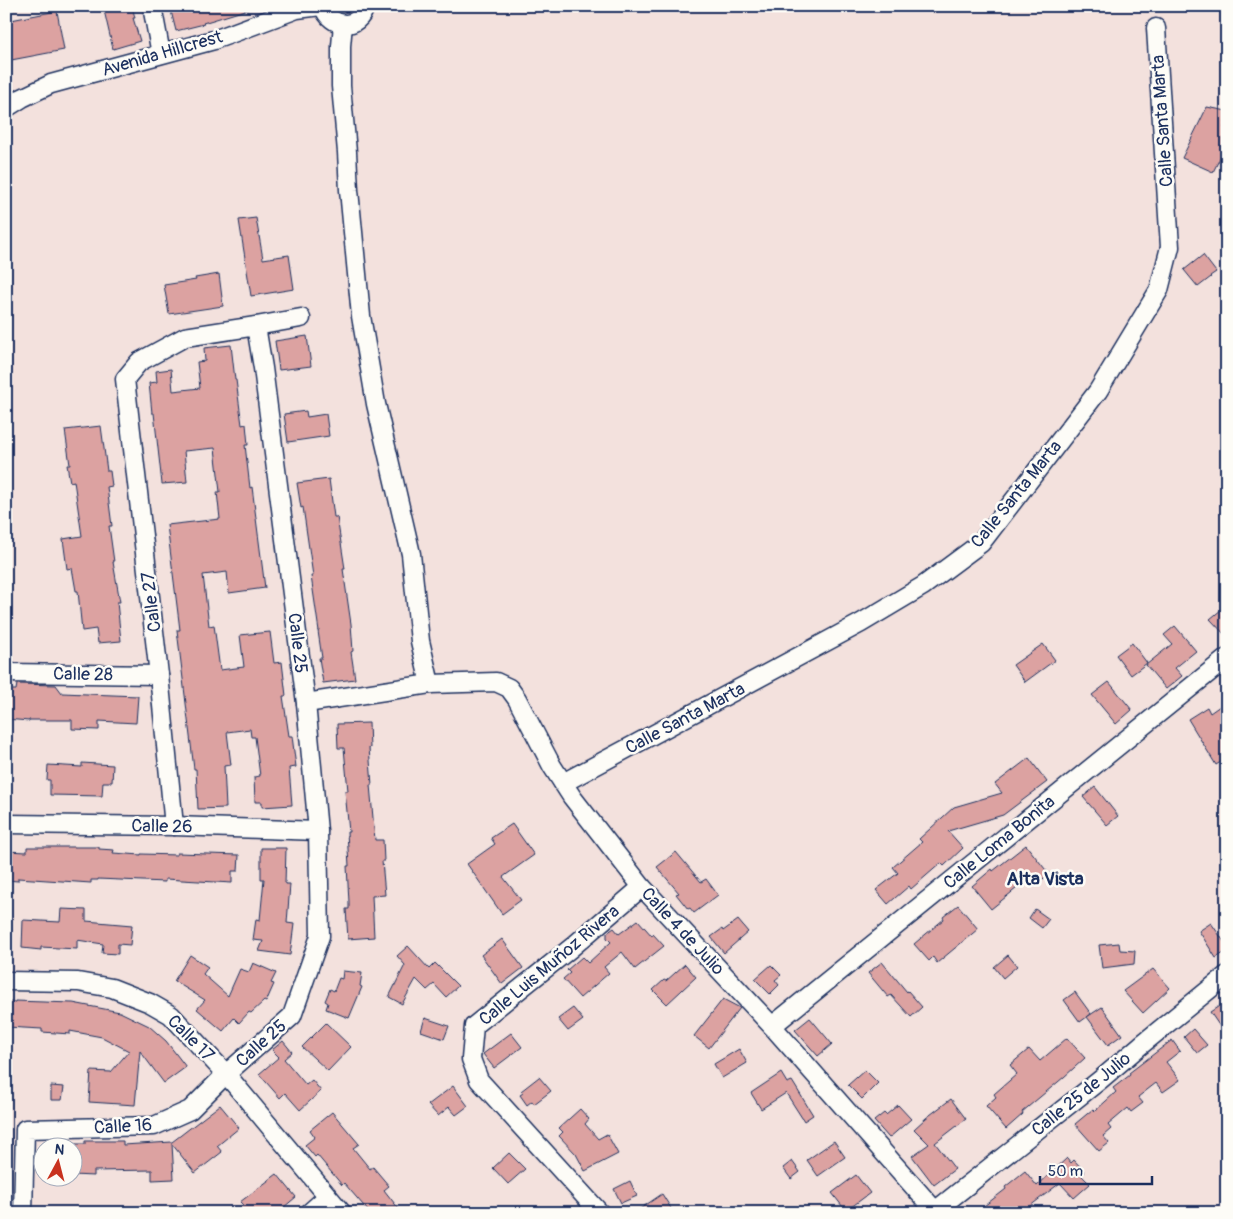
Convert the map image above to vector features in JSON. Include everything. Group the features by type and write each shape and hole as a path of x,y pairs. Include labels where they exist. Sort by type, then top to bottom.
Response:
{"street":[{"path":"152,6 161,54"},
{"path":"322,6 330,19 336,23 343,24 355,21 365,6"},
{"name":"Avenida Hillcrest","path":"6,108 51,84 214,40 264,13 322,6"},
{"path":"306,703 430,684 420,641 411,554 376,404 361,316 341,86 343,24"},
{"name":"Calle Santa Marta","path":"563,783 861,623 923,586 981,543 1098,392 1159,290 1170,247 1156,28"},
{"path":"256,326 301,318"},
{"name":"Calle 27","path":"174,826 160,675 125,379 139,362 185,337 256,326"},
{"name":"Calle 25","path":"226,1074 292,1016 320,936 318,831 306,703 256,326"},
{"name":"Calle Loma Bonita","path":"772,1026 1219,671 1227,658"},
{"name":"Calle 28","path":"6,672 160,675"},
{"name":"Calle 4 de Julio","path":"430,684 496,682 509,688 517,699 552,766 572,797 642,887 772,1026 936,1212"},
{"name":"Calle 26","path":"6,824 174,826 318,831"},
{"name":"Calle Luis Muñoz Rivera","path":"600,1213 479,1080 471,1059 474,1026 571,948 642,887"},
{"name":"Calle 25 de Julio","path":"936,1212 1227,975"},
{"name":"Calle 17","path":"6,981 78,982 112,988 150,1003 171,1015 226,1074 342,1213"},
{"name":"Calle 16","path":"23,1213 25,1129 154,1126 190,1110 226,1074"},
{"path":"309,1213 328,1197"}],"building":[{"path":"103,6 132,6 135,18 133,18 140,41 113,49"},
{"path":"188,6 249,6 249,9 176,31 171,11"},
{"path":"57,11 64,50 6,61 6,21"},
{"path":"1207,107 1227,111 1224,128 1227,129 1227,144 1213,172 1182,158"},
{"path":"256,218 263,259 289,255 294,289 251,296 239,220"},
{"path":"1203,255 1216,272 1198,287 1184,270"},
{"path":"219,274 223,306 169,314 164,285"},
{"path":"307,336 311,366 279,370 275,341"},
{"path":"231,345 242,425 246,424 248,445 245,445 265,588 229,593 227,572 203,575 209,626 214,625 220,670 244,667 240,635 270,632 274,663 282,662 286,696 283,696 289,736 292,736 296,767 289,768 292,805 262,807 262,802 255,802 254,777 260,776 255,737 251,737 250,729 227,732 231,765 224,766 226,808 198,809 196,769 194,769 177,630 180,630 167,525 220,519 217,492 220,492 215,448 184,451 187,482 162,484 149,383 157,382 156,371 171,369 173,391 200,388 197,362 205,361 204,348"},
{"path":"306,411 307,417 326,414 329,436 288,442 284,414"},
{"path":"101,426 107,471 110,471 112,486 107,487 112,526 109,526 120,602 117,602 121,641 98,643 96,629 82,631 78,591 76,591 72,568 67,569 63,539 82,536 74,481 70,482 67,465 70,465 65,430"},
{"path":"329,479 334,517 337,517 345,569 343,569 351,624 353,651 351,652 355,679 323,683 319,658 322,658 319,631 311,576 313,576 303,507 301,508 297,483"},
{"path":"1227,605 1227,637 1210,619"},
{"path":"1175,626 1196,651 1175,668 1182,676 1166,689 1146,665 1172,644 1164,635"},
{"path":"1132,643 1147,663 1131,675 1116,655"},
{"path":"1043,644 1055,660 1025,682 1013,665"},
{"path":"1109,682 1132,710 1116,724 1092,695"},
{"path":"17,684 56,685 62,693 138,696 136,723 99,721 99,730 72,729 72,720 29,721 6,719 6,693 11,694 11,690 16,690"},
{"path":"1227,701 1227,758 1216,765 1188,719 1207,707 1210,713"},
{"path":"369,723 372,785 370,785 375,840 383,840 384,861 382,861 385,895 372,896 374,937 348,939 346,909 349,909 347,832 349,832 345,791 348,791 344,748 338,748 337,724"},
{"path":"1029,758 1047,782 1003,815 948,831 963,848 944,866 941,863 911,889 909,886 888,904 876,890 898,873 893,867 922,842 919,839 954,807 1002,793 995,784"},
{"path":"82,763 113,765 112,782 103,782 102,796 50,795 50,780 47,780 48,765 82,767"},
{"path":"1095,787 1118,816 1107,825 1083,797"},
{"path":"512,824 534,855 503,877 521,900 502,914 467,864 495,844 491,838"},
{"path":"1026,845 1049,874 1033,887 1027,880 991,909 972,886"},
{"path":"27,847 99,847 99,849 114,850 113,853 141,855 177,855 177,853 239,855 238,871 232,871 232,883 165,879 165,882 98,879 91,880 91,883 18,878 18,881 6,880 6,851 27,852"},
{"path":"261,848 286,848 285,884 290,884 287,923 294,924 290,955 259,951 263,941 253,940 256,919 260,920 264,879 261,879"},
{"path":"676,852 701,882 706,879 718,895 694,913 690,908 688,909 676,894 679,893 657,867"},
{"path":"958,905 978,929 937,963 933,957 929,961 914,944"},
{"path":"61,909 86,910 86,921 132,925 130,945 118,944 118,954 102,953 103,944 77,940 77,949 41,947 41,950 22,948 23,920 60,922"},
{"path":"1035,909 1049,919 1042,928 1029,918"},
{"path":"638,920 664,946 635,969 622,952 604,967 609,973 580,998 563,979 570,973 567,970 582,957 588,963 611,942 607,938 607,933 614,928 619,934"},
{"path":"738,920 748,932 724,953 711,937"},
{"path":"1211,923 1227,946 1227,951 1216,958 1199,931"},
{"path":"502,939 523,968 502,984 481,955"},
{"path":"1119,943 1120,950 1135,951 1134,964 1102,968 1099,945"},
{"path":"408,946 429,969 435,963 458,986 446,997 434,984 427,990 416,979 402,1004 389,997 405,965 397,956"},
{"path":"190,955 208,967 203,974 228,996 240,969 249,972 253,963 276,973 271,983 274,984 266,1002 264,1001 251,1013 249,1012 239,1023 234,1018 223,1031 197,1009 205,1000 174,981"},
{"path":"1008,955 1017,966 1003,978 994,967"},
{"path":"882,962 922,1007 911,1017 891,995 888,997 868,973"},
{"path":"685,964 696,977 667,1004 653,990"},
{"path":"771,965 781,975 775,980 779,985 770,994 755,979"},
{"path":"1153,969 1170,988 1143,1013 1123,991"},
{"path":"343,971 362,973 360,986 362,987 349,1018 326,1009 328,1003 325,1001 330,989 334,991 339,978 342,979"},
{"path":"1075,992 1091,1014 1080,1022 1064,1000"},
{"path":"723,999 740,1008 709,1048 694,1036"},
{"path":"1227,1001 1227,1037 1210,1012"},
{"path":"6,1002 73,1003 120,1012 149,1026 166,1041 186,1067 164,1083 140,1051 135,1105 89,1102 91,1071 111,1072 129,1051 102,1037 70,1031 70,1034 42,1032 42,1029 6,1027"},
{"path":"1102,1007 1122,1035 1108,1045 1087,1017"},
{"path":"573,1008 583,1020 568,1031 558,1019"},
{"path":"425,1018 449,1026 444,1039 421,1031"},
{"path":"810,1018 832,1044 818,1056 795,1030"},
{"path":"326,1023 351,1047 328,1071 302,1047"},
{"path":"1193,1029 1207,1045 1197,1053 1184,1037"},
{"path":"511,1033 522,1047 494,1068 483,1054"},
{"path":"1067,1038 1085,1058 1022,1112 1023,1114 1006,1129 986,1106 996,1097 994,1094 1017,1074 1010,1065 1029,1049 1040,1061"},
{"path":"1172,1040 1180,1051 1166,1062 1180,1080 1163,1092 1156,1083 1138,1097 1143,1103 1131,1112 1128,1108 1108,1125 1111,1129 1103,1136 1109,1143 1099,1151 1075,1124 1093,1109 1095,1111 1116,1092 1113,1088 1130,1075 1129,1073"},
{"path":"283,1041 292,1052 284,1059 306,1085 312,1080 321,1091 300,1110 285,1093 280,1098 259,1074 279,1057 272,1050"},
{"path":"739,1049 747,1063 722,1078 714,1064"},
{"path":"865,1070 878,1083 862,1099 848,1085"},
{"path":"781,1073 787,1083 792,1081 813,1115 804,1121 786,1093 761,1109 751,1093"},
{"path":"539,1077 551,1091 534,1104 532,1101 527,1105 520,1095 523,1093 521,1091"},
{"path":"51,1086 64,1087 62,1100 51,1100"},
{"path":"453,1086 468,1106 456,1115 449,1107 438,1116 428,1105"},
{"path":"951,1099 966,1119 935,1143 955,1169 934,1185 912,1156 929,1144 914,1129"},
{"path":"220,1105 239,1128 217,1146 222,1152 195,1173 172,1144 174,1179 152,1180 152,1170 94,1171 94,1176 82,1175 82,1144 85,1144 85,1141 123,1141 123,1145 172,1142"},
{"path":"898,1105 911,1119 889,1138 874,1121 884,1113 886,1115"},
{"path":"580,1109 589,1119 585,1124 598,1139 607,1134 618,1154 585,1171 576,1154 559,1136 563,1132 559,1128"},
{"path":"332,1112 359,1144 353,1148 370,1169 373,1167 389,1186 384,1190 402,1213 370,1213 344,1183 342,1185 317,1155 315,1157 305,1145 315,1137 310,1130"},
{"path":"834,1141 845,1157 818,1176 807,1160"},
{"path":"509,1153 525,1169 508,1184 493,1168"},
{"path":"1067,1158 1071,1163 1074,1160 1085,1172 1081,1175 1090,1184 1074,1198 1060,1183 1021,1213 975,1213 1006,1189 1005,1187 1025,1171 1037,1186"},
{"path":"792,1161 800,1172 791,1179 783,1168"},
{"path":"277,1174 296,1197 277,1213 233,1213 243,1205 240,1202"},
{"path":"856,1175 870,1193 846,1211 832,1193"},
{"path":"630,1181 637,1196 621,1203 614,1189"},
{"path":"662,1194 674,1213 634,1213"}],"district":[{"name":"Alta Vista","path":"1045,878"}]}
